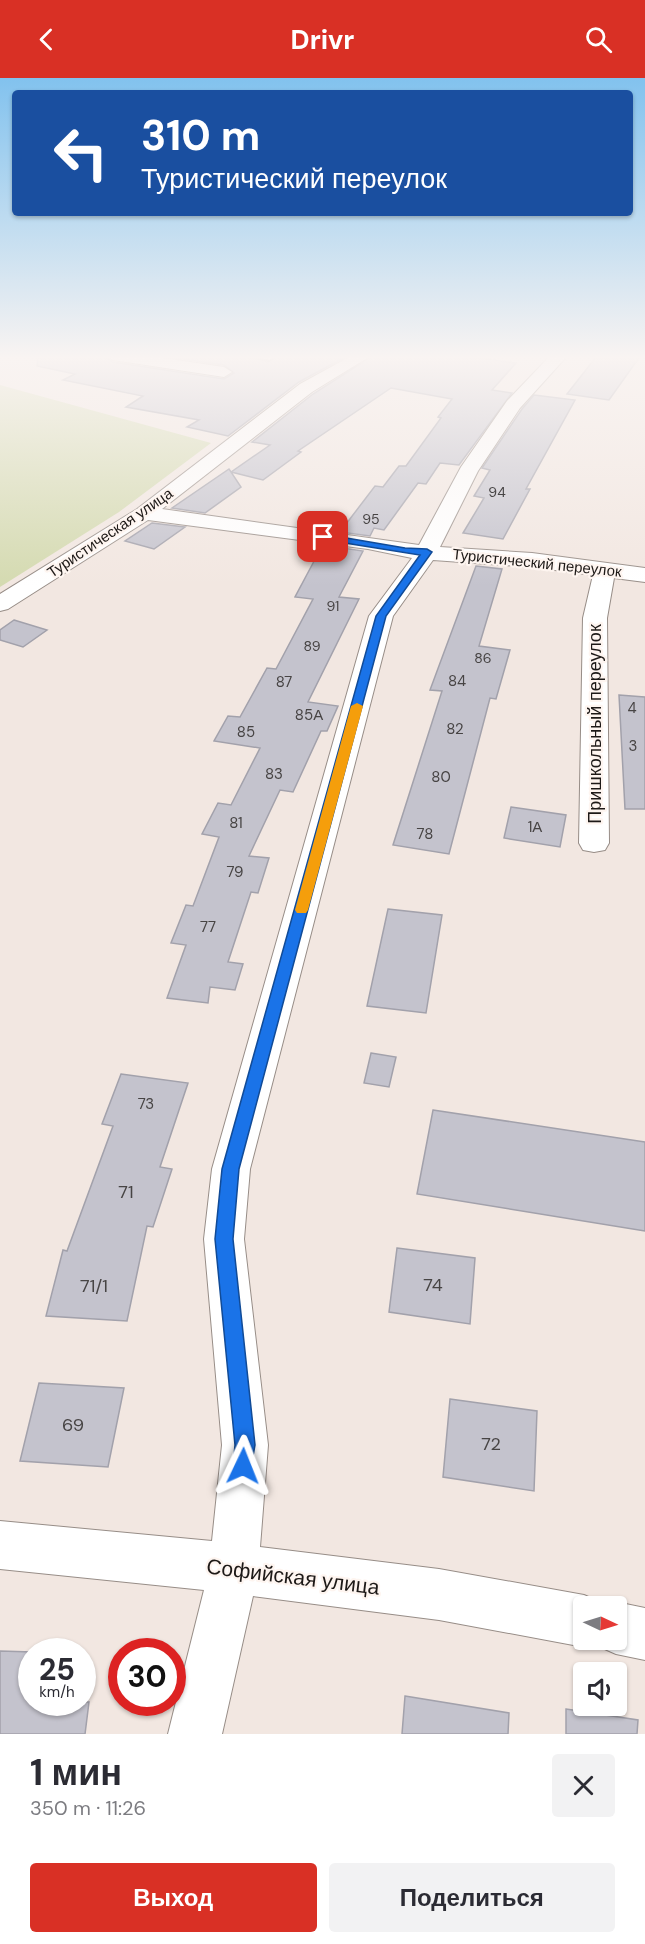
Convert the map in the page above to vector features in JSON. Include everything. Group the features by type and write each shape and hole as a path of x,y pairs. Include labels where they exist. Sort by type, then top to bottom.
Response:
{"street":[{"name":"Туристическая улица","path":"0,604 144,513 249,432"},
{"path":"195,1734 234,1569 245,1445 224,1239 231,1169 381,616 427,552 468,471 494,432"},
{"name":"Туристический переулок","path":"144,513 368,543 405,551 532,560 645,575"},
{"name":"Пришкольный переулок","path":"594,843 595,618 605,569"},
{"name":"Софийская улица","path":"0,1545 234,1569 493,1602 573,1619"},
{"path":"627,1630 645,1634"}],"green space":[{"path":"0,432 172,432 211,443 119,512 0,587"}],"building":[{"path":"211,432 233,432 228,436"},
{"path":"264,432 326,432 298,451 301,452 263,480 231,472 270,445 252,442"},
{"path":"431,432 483,432 459,465 440,463 426,484 418,483 384,530 374,528 370,536 340,532 375,486 383,487 399,466 406,466"},
{"path":"506,432 557,432 526,489 530,489 503,539 463,533 484,498 474,496 490,470 482,468"},
{"path":"229,469 241,487 205,513 172,508"},
{"path":"152,523 185,527 154,549 125,541"},
{"path":"329,546 363,551 339,597 359,599 308,702 338,706 327,731 321,731 293,792 280,790 249,856 269,858 258,893 251,892 228,962 243,964 235,990 210,987 208,1003 167,998 186,945 171,943 186,905 193,906 219,837 202,834 218,803 231,805 260,748 214,741 228,716 240,717 267,668 276,669 313,599 295,597 320,550 325,551"},
{"path":"476,566 502,569 479,646 510,650 496,699 490,698 449,854 393,845 442,691 430,690"},
{"path":"14,620 47,630 23,647 0,640 0,630"},
{"path":"619,695 645,697 645,809 625,809"},
{"path":"511,807 566,815 560,847 504,838"},
{"path":"388,909 442,915 426,1013 367,1006"},
{"path":"371,1053 396,1057 389,1087 364,1083"},
{"path":"121,1074 188,1083 160,1167 172,1169 153,1227 147,1226 127,1321 46,1316 63,1250 67,1251 113,1126 102,1124"},
{"path":"433,1110 645,1142 645,1231 417,1194"},
{"path":"397,1248 475,1258 470,1324 389,1312"},
{"path":"39,1383 124,1388 108,1467 20,1461"},
{"path":"450,1399 537,1411 534,1491 443,1477"},
{"path":"0,1651 18,1652 18,1716 87,1716 85,1734 0,1734"},
{"path":"405,1696 509,1713 508,1734 402,1734"},
{"path":"566,1709 573,1710 573,1716 612,1716 638,1720 637,1734 566,1734"}],"slow traffic":[{"path":"301,910 357,706"}],"route":[{"path":"243,1466 245,1445 224,1239 231,1169 381,616 427,552 405,551 323,537"}]}
